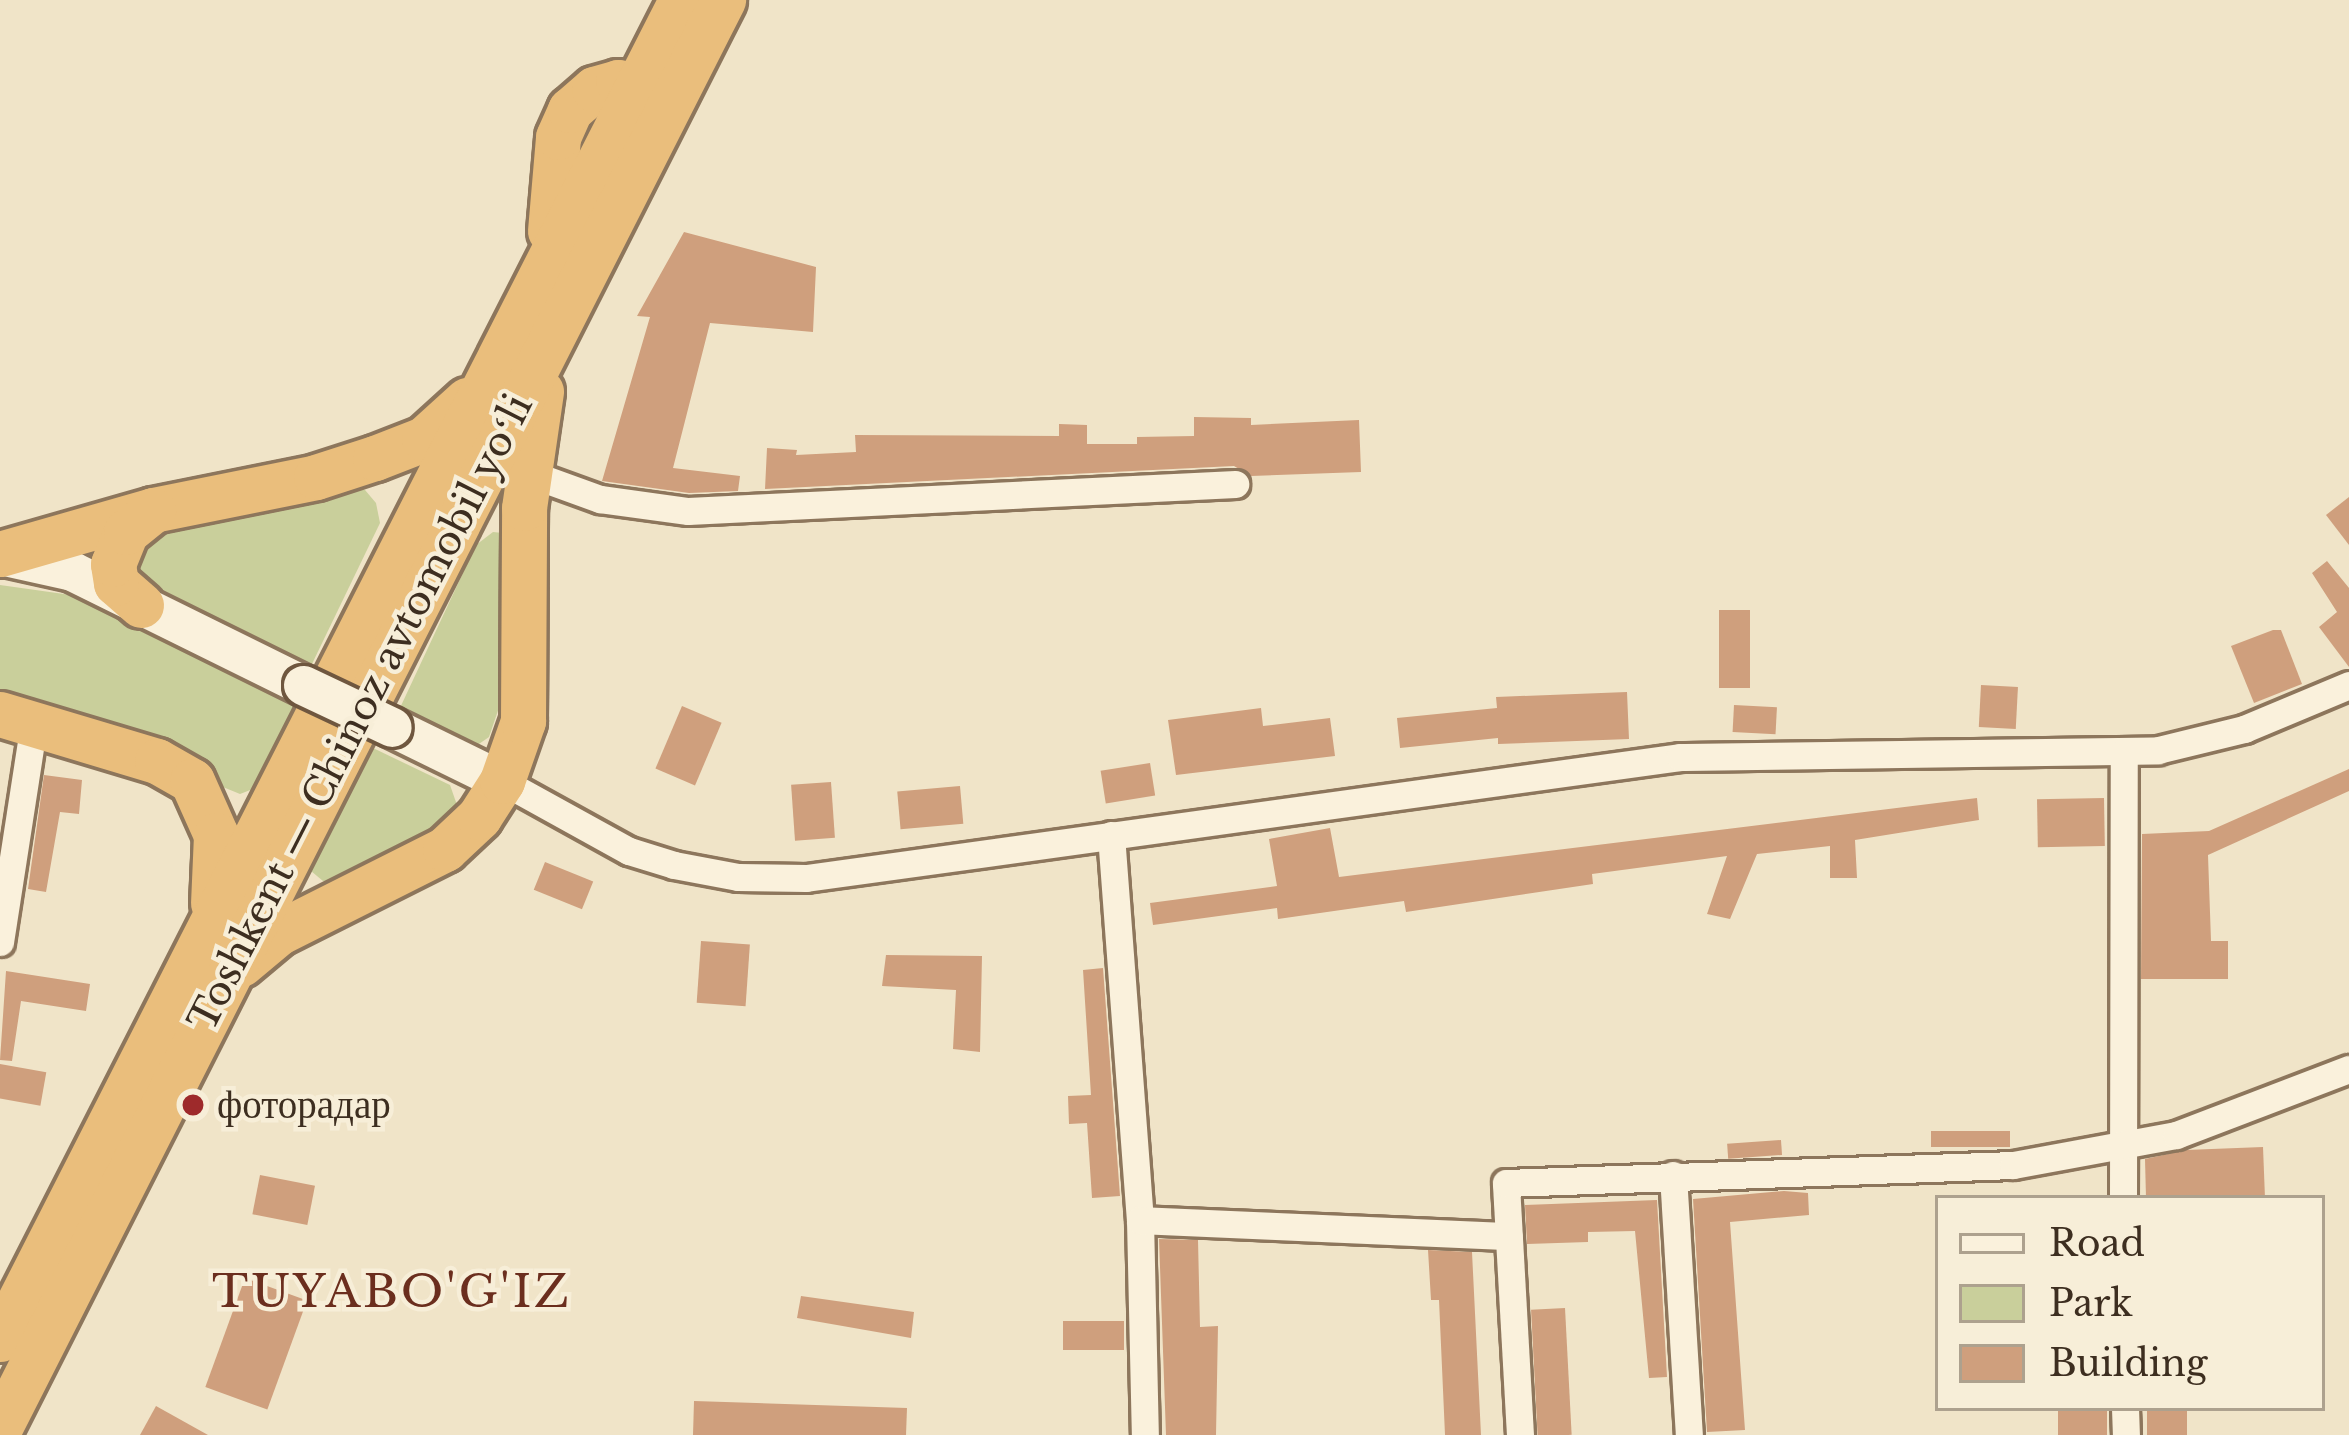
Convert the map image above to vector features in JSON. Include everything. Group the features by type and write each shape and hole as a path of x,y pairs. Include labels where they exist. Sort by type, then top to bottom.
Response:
{"highway":[{"name":"Toshkent — Chinoz avtomobil yoʻli","path":"0,1339 230,973 550,341 651,101 681,0"},
{"name":"Toshkent — Chinoz avtomobil yoʻli","path":"651,101 723,0"},
{"name":"Toshkent — Chinoz avtomobil yoʻli","path":"0,1427 208,930 544,271 563,123 594,89 618,82 651,101"},
{"path":"230,973 278,933 445,849 479,817 502,781 523,721 528,473 550,341"},
{"path":"0,555 153,510 316,477 424,439 490,376"},
{"path":"141,605 116,584 113,564 126,532 153,510"},
{"path":"17,718 158,761 192,782 204,797 216,835 208,930"}],"main road":[{"path":"0,555 72,572 502,781"}],"street":[{"path":"528,473 599,499 688,511 1234,484"},
{"path":"502,781 629,850 738,877 806,878 1680,757 2124,752 2193,746 2349,685"},
{"path":"0,942 17,718"},
{"path":"2123,1195 2124,752"},
{"path":"1111,835 1140,1220 1145,1435"},
{"path":"1520,1435 1506,1183 2013,1165 2176,1135 2349,1070"},
{"path":"1673,1175 1689,1435"},
{"path":"1140,1220 1508,1237"}],"green space":[{"path":"348,483 365,490 376,503 380,523 311,666 152,589 138,574 143,532"},
{"path":"493,532 503,533 505,690 489,737 476,746 459,746 399,710 476,545"},
{"path":"0,585 78,596 298,707 258,787 240,794 218,785 195,754 165,738 0,695"},
{"path":"373,748 450,785 457,805 453,819 344,880 323,881 311,871"}],"building":[{"path":"684,232 816,267 813,332 710,323 673,468 740,476 738,491 689,493 602,481 650,317 637,316"},
{"path":"1194,417 1251,418 1251,425 1359,420 1361,472 1251,476 1234,466 765,489 767,448 797,450 796,455 856,452 855,435 1059,436 1059,424 1087,425 1087,444 1137,444 1137,437 1194,436"},
{"path":"2349,497 2349,545 2326,515"},
{"path":"2327,561 2349,588 2349,667 2319,627 2337,612 2312,573"},
{"path":"1719,610 1750,610 1750,688 1719,688"},
{"path":"2281,630 2302,684 2254,703 2231,646"},
{"path":"1981,685 2018,687 2016,729 1979,727"},
{"path":"1627,692 1629,739 1498,744 1498,738 1400,748 1397,718 1497,708 1496,697"},
{"path":"1734,705 1777,707 1776,734 1733,732"},
{"path":"682,706 722,723 695,785 655,769"},
{"path":"1261,708 1263,726 1330,718 1335,756 1176,775 1168,720"},
{"path":"1150,763 1155,796 1106,803 1101,771"},
{"path":"2349,769 2349,791 2208,855 2211,941 2228,941 2228,979 2141,979 2142,834 2209,831"},
{"path":"44,775 82,780 79,814 60,812 46,892 28,889"},
{"path":"831,782 835,838 795,841 791,785"},
{"path":"960,786 963,824 901,829 897,791"},
{"path":"1977,798 1979,820 1855,840 1857,878 1830,878 1830,846 1757,854 1730,919 1707,914 1727,856 1592,874 1593,884 1406,912 1404,901 1278,919 1277,908 1153,925 1150,903 1277,886 1269,839 1330,828 1339,877"},
{"path":"2104,798 2105,846 2038,847 2037,799"},
{"path":"545,862 593,881 582,909 534,890"},
{"path":"701,941 750,944 746,1006 697,1003"},
{"path":"886,955 982,956 980,1052 953,1049 956,990 882,986"},
{"path":"1103,968 1120,1196 1092,1198 1087,1123 1069,1124 1068,1096 1091,1095 1083,970"},
{"path":"6,971 90,984 86,1011 21,1001 12,1061 0,1060"},
{"path":"0,1064 46,1072 40,1106 0,1099"},
{"path":"1931,1131 2010,1131 2010,1147 1931,1147"},
{"path":"1781,1140 1782,1155 1728,1159 1727,1144"},
{"path":"2263,1147 2265,1195 2146,1195 2145,1159 2186,1150"},
{"path":"260,1175 315,1186 307,1225 252,1214"},
{"path":"1808,1193 1809,1215 1730,1222 1745,1430 1707,1432 1693,1199"},
{"path":"1657,1200 1667,1377 1649,1378 1635,1231 1588,1232 1588,1242 1527,1244 1525,1205"},
{"path":"1159,1239 1198,1240 1200,1327 1218,1326 1216,1435 1166,1435"},
{"path":"1428,1250 1472,1252 1481,1435 1445,1435 1439,1300 1431,1300"},
{"path":"245,1278 307,1301 267,1410 205,1387"},
{"path":"801,1296 914,1312 911,1338 797,1318"},
{"path":"1565,1308 1572,1435 1538,1435 1531,1310"},
{"path":"1063,1321 1124,1321 1124,1350 1063,1350"},
{"path":"694,1401 907,1408 906,1435 693,1435"},
{"path":"156,1406 208,1435 140,1435"},
{"path":"2058,1411 2107,1411 2107,1435 2058,1435"},
{"path":"2147,1411 2187,1411 2187,1435 2147,1435"}],"place":[{"name":"фоторадар","path":"193,1105"}],"district":[{"name":"TUYABO'G'IZ","path":"392,1292"}]}
